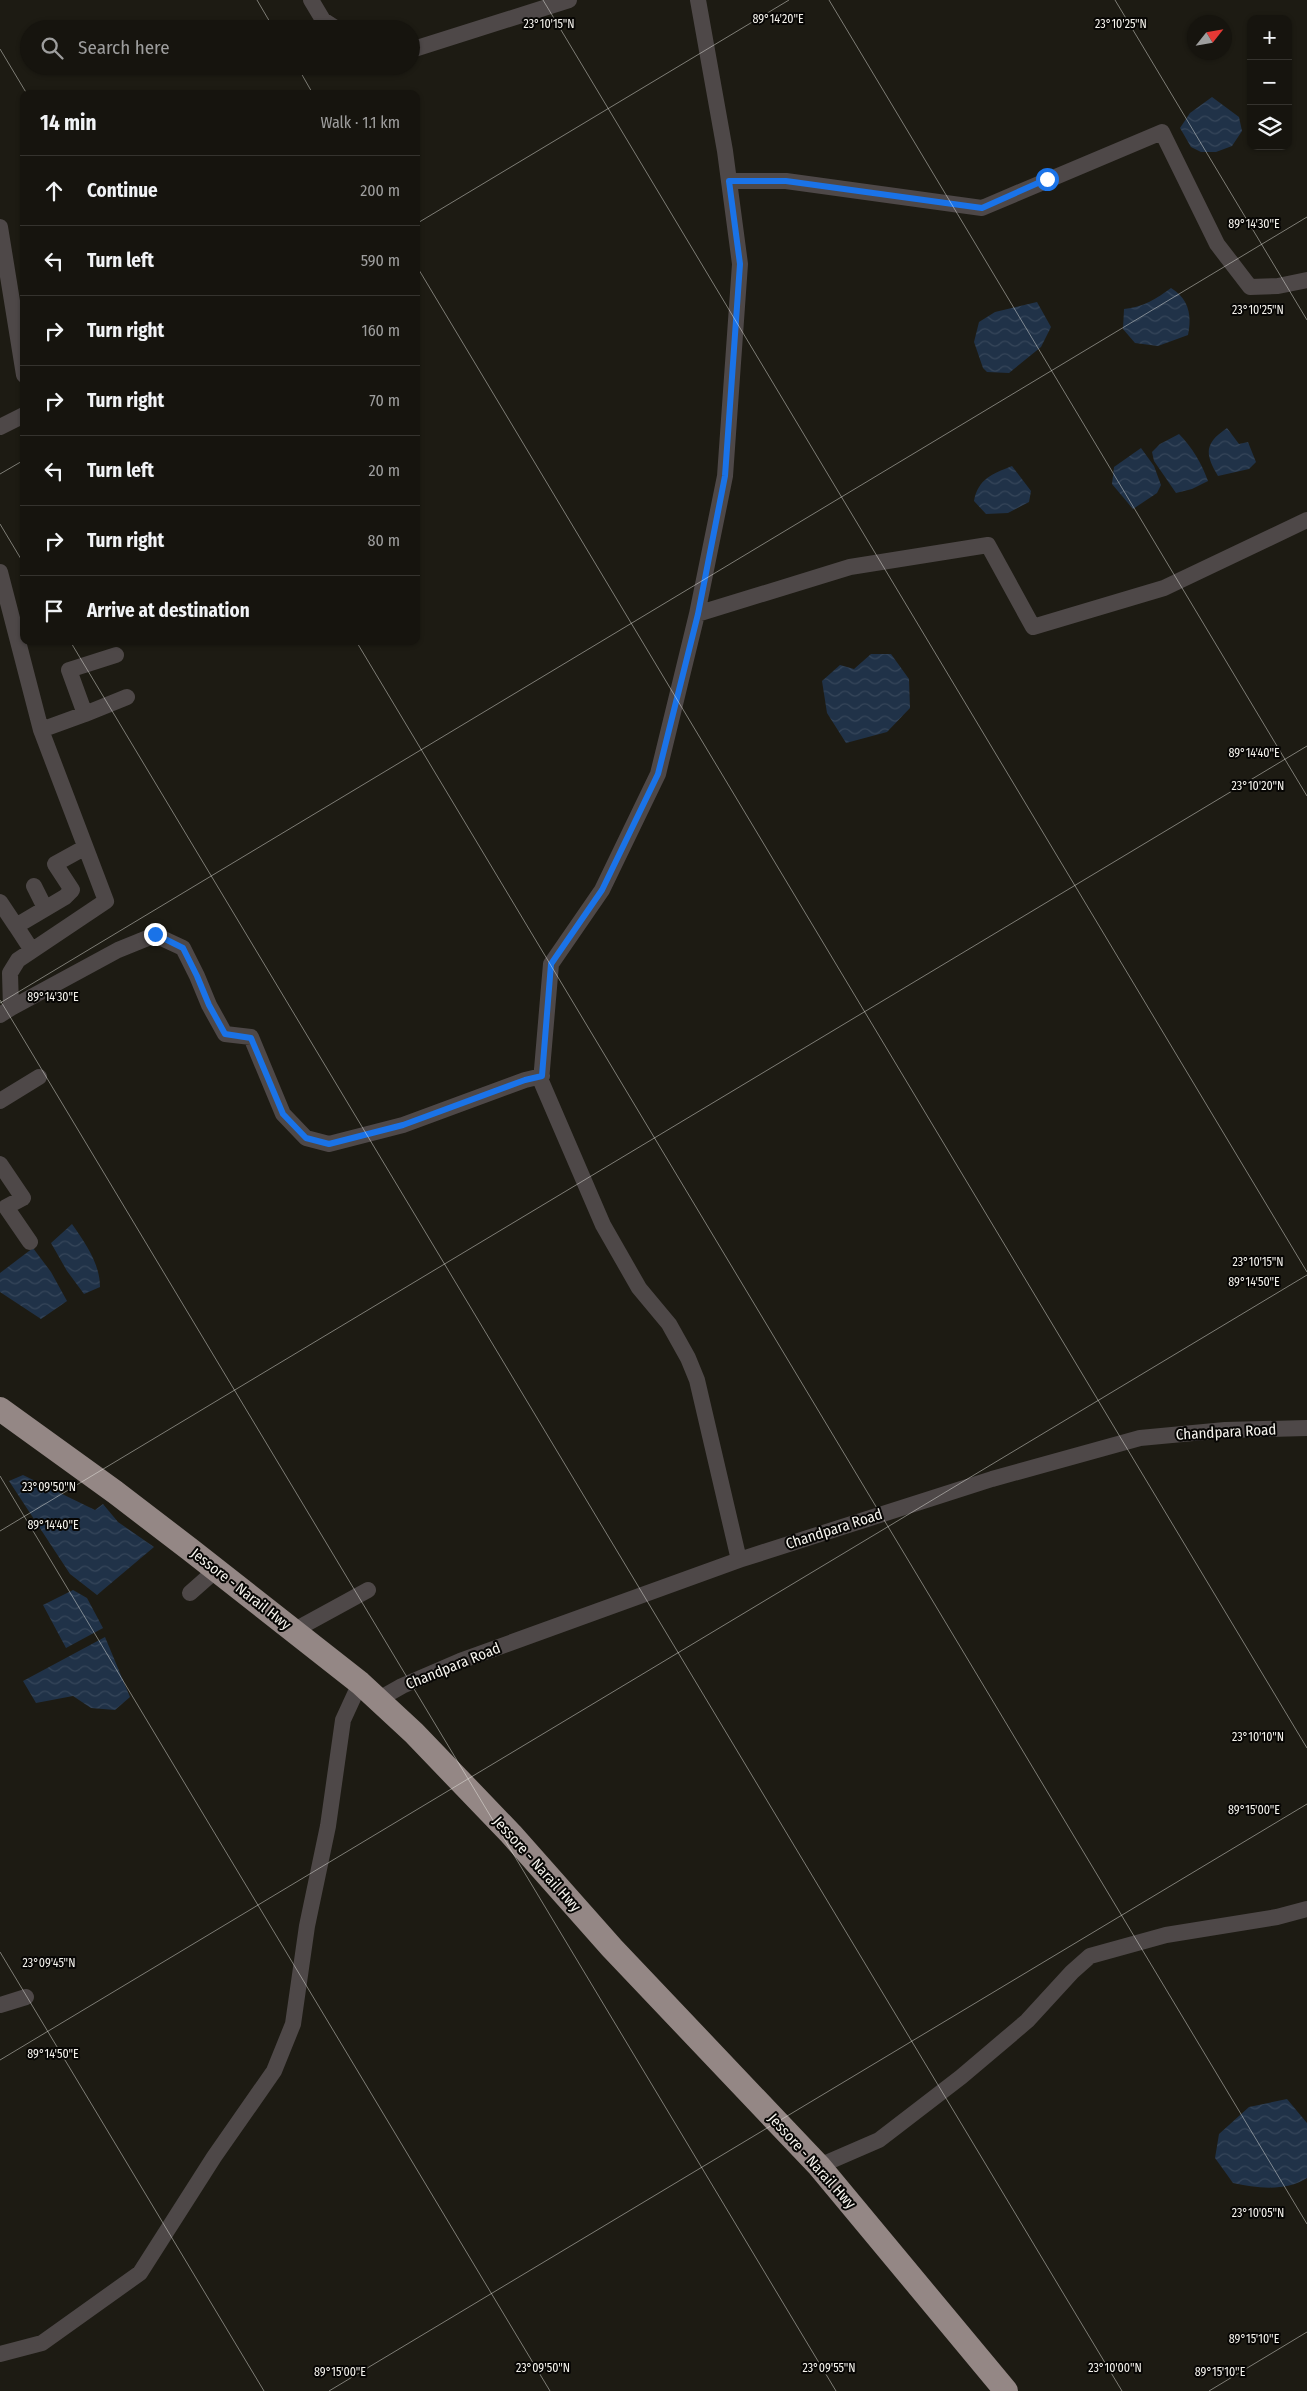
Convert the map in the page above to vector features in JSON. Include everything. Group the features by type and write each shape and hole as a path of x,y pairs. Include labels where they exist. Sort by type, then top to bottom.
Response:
{"highway":[{"name":"Jessore - Narail Hwy","path":"0,1409 115,1492 379,1699 459,1778 612,1948 819,2166 1006,2391"}],"street":[{"path":"420,47 569,0"},
{"path":"698,0 729,181 740,264 726,466 698,614 658,774 602,890 551,964 541,1081 603,1225 639,1288 669,1324 688,1358 697,1380 739,1560"},
{"path":"315,1 323,20"},
{"path":"729,181 786,181 982,208 1162,132 1217,244 1250,287 1278,286 1307,280"},
{"path":"0,227 20,350"},
{"path":"0,427 20,417"},
{"path":"698,614 850,567 988,545 1033,627 1164,588 1307,520"},
{"path":"0,572 42,730 106,901 18,960 10,973 5,1012"},
{"path":"85,714 70,670 116,655"},
{"path":"42,730 127,697"},
{"path":"16,926 65,897 72,890 55,864 84,848"},
{"path":"34,886 45,908"},
{"path":"0,902 31,949"},
{"path":"5,1012 118,950 155,934 183,948 209,1005 225,1034 251,1038 283,1114 306,1138 329,1144 394,1128 525,1080 542,1076"},
{"path":"0,1101 38,1077"},
{"path":"0,1164 23,1198 6,1207 30,1242"},
{"name":"Chandpara Road","path":"379,1699 402,1686 460,1661 739,1560 992,1479 1140,1438 1226,1430 1307,1428"},
{"path":"190,1593 216,1570"},
{"path":"293,1631 368,1590"},
{"path":"0,2354 42,2343 140,2273 214,2157 274,2071 293,2024 307,1926 328,1826 344,1720 360,1683"},
{"path":"819,2166 879,2140 953,2083 1027,2021 1072,1972 1090,1956 1166,1935 1277,1917 1307,1909"},
{"path":"0,2005 26,1998"}],"water":[{"path":"1212,97 1239,117 1242,131 1232,146 1216,152 1201,152 1191,147 1180,128 1190,113"},
{"path":"1171,288 1182,297 1188,308 1190,321 1188,335 1158,346 1135,343 1123,329 1124,309 1149,302"},
{"path":"1037,302 1051,327 1041,347 1009,373 987,372 983,368 974,342 979,322 995,312"},
{"path":"1227,428 1239,444 1248,442 1256,462 1249,469 1218,476 1210,461 1209,449 1214,439"},
{"path":"1179,434 1196,456 1208,481 1192,489 1176,493 1154,461 1152,452 1160,444"},
{"path":"1141,448 1154,466 1161,485 1157,493 1133,509 1112,484 1114,467"},
{"path":"1012,466 1031,491 1029,502 1008,513 986,514 974,501 979,487 987,478"},
{"path":"871,654 891,654 909,679 910,708 887,732 846,743 827,713 822,681 840,665 854,669"},
{"path":"72,1224 95,1262 99,1278 100,1287 84,1294 67,1271 51,1243"},
{"path":"33,1248 51,1272 67,1301 41,1319 0,1292 0,1273"},
{"path":"23,1475 95,1510 103,1504 118,1522 154,1547 97,1595 70,1574 9,1481"},
{"path":"73,1590 87,1598 103,1628 66,1648 43,1605"},
{"path":"105,1637 130,1697 115,1710 91,1708 73,1696 36,1703 23,1681"},
{"path":"1287,2099 1307,2123 1307,2178 1289,2185 1270,2188 1233,2183 1215,2158 1219,2134 1249,2107"}],"route":[{"path":"155,934 183,948 209,1005 225,1034 251,1038 283,1114 306,1138 329,1144 378,1133 525,1080 542,1076 551,964 602,890 658,774 698,614 725,476 740,264 729,181 786,181 982,208 1047,179"}]}
